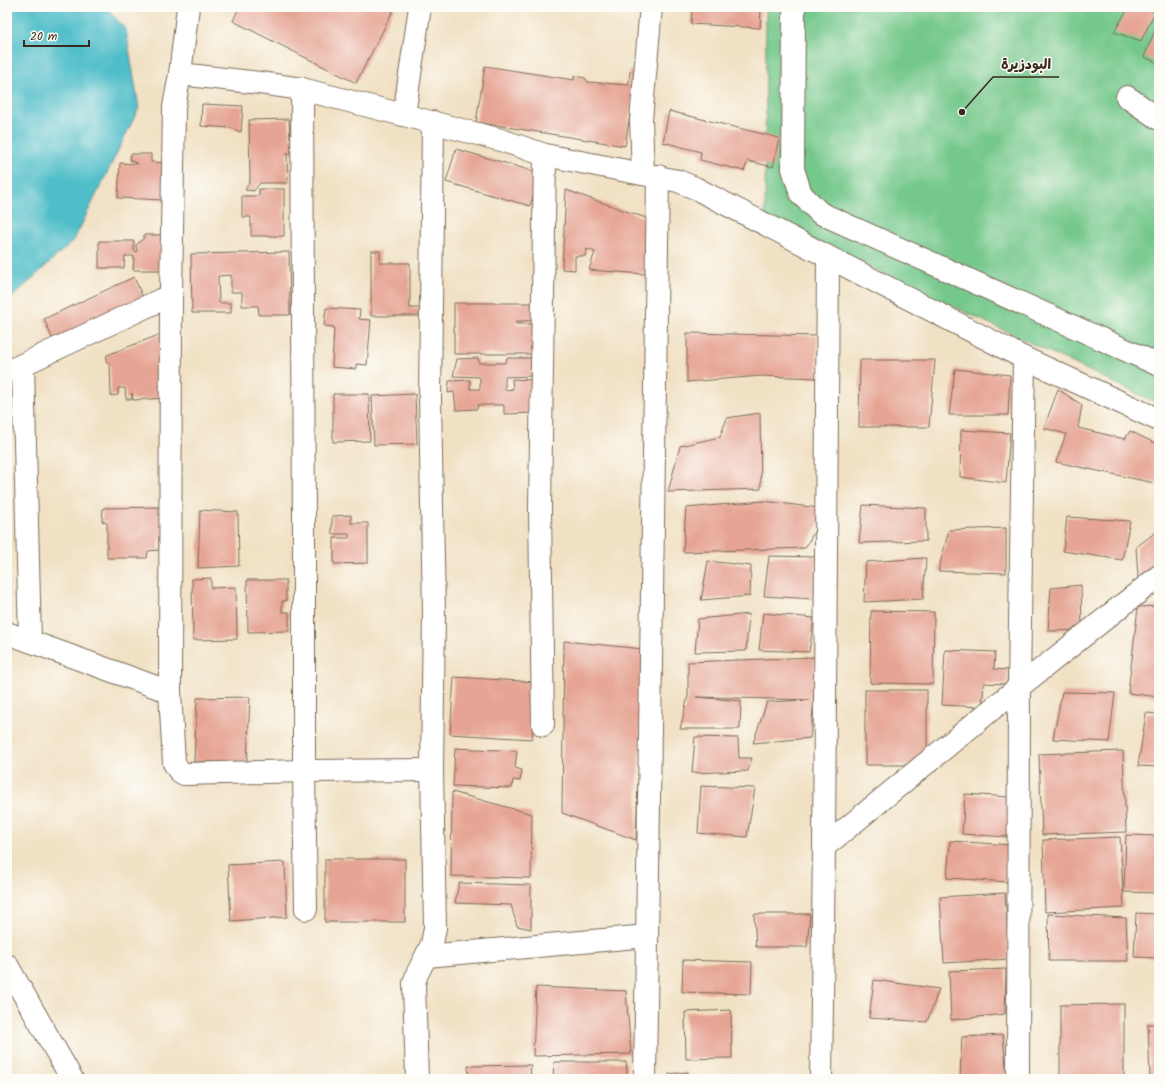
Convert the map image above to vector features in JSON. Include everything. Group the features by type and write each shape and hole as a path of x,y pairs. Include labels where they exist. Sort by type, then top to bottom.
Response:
{"street":[{"path":"188,7 180,74 174,106 171,295 170,692 174,763 179,771 184,774 432,770"},
{"path":"404,115 420,7"},
{"path":"646,1079 650,175 641,120 651,7"},
{"path":"794,7 793,169 801,194 820,213 1159,365"},
{"path":"180,74 302,89 501,140 545,155 678,181 695,188 1024,358 1159,420"},
{"path":"302,89 304,771 306,909"},
{"path":"1127,97 1159,119"},
{"path":"417,1079 414,983 432,944 435,928 432,770 434,613 430,400 433,122"},
{"path":"543,725 540,509 545,155"},
{"path":"821,1079 828,258"},
{"path":"30,640 15,369 171,295"},
{"path":"1018,1079 1020,687 1024,358"},
{"path":"824,847 1159,576"},
{"path":"7,633 30,640 170,692"},
{"path":"427,956 647,936"},
{"path":"7,965 72,1079"}],"green space":[{"path":"766,7 1159,7 1159,404 765,217"}],"water":[{"path":"7,7 106,7 126,30 139,108 74,240 7,302"}],"building":[{"path":"239,7 395,7 356,83 233,21"},
{"path":"692,7 761,7 760,28 691,24"},
{"path":"1129,7 1145,7 1155,12 1141,41 1114,32"},
{"path":"1156,28 1159,30 1159,63 1144,57"},
{"path":"485,66 574,80 574,76 585,78 588,82 629,85 630,71 641,72 633,96 625,146 476,122"},
{"path":"202,104 243,106 241,132 231,128 201,126"},
{"path":"669,111 779,138 773,167 748,161 744,171 700,160 701,152 663,142"},
{"path":"289,119 290,138 294,137 295,153 287,153 288,183 260,183 254,191 245,190 250,181 249,120"},
{"path":"456,149 540,173 530,206 446,182"},
{"path":"131,154 151,154 151,162 166,163 165,200 118,198 120,163 138,164 130,160"},
{"path":"259,189 284,189 284,236 251,236 251,217 242,217 242,196 259,196"},
{"path":"566,190 649,219 645,274 589,270 595,252 587,249 585,256 575,256 575,270 562,269"},
{"path":"144,235 161,235 161,270 133,270 134,256 125,256 124,268 99,268 99,241 134,241 134,251 137,252 136,245 144,238"},
{"path":"371,251 380,251 380,263 410,263 410,308 421,308 421,316 371,316"},
{"path":"289,252 290,315 259,315 258,306 242,306 242,292 231,292 231,275 218,276 219,303 231,303 231,313 192,313 191,254"},
{"path":"134,277 144,300 54,342 44,319"},
{"path":"454,303 534,303 534,321 516,321 516,324 535,324 535,354 454,354"},
{"path":"326,308 360,310 359,319 371,320 367,365 356,364 356,369 332,367 334,327 324,326"},
{"path":"164,333 167,398 133,400 132,393 132,399 126,399 125,388 118,388 118,395 111,396 110,365 106,362 107,355"},
{"path":"687,333 817,336 818,378 761,376 687,382"},
{"path":"478,358 479,363 505,363 507,358 535,358 535,376 505,377 505,390 513,389 512,379 534,380 534,413 504,414 504,405 478,405 477,409 456,410 454,392 448,393 449,381 470,380 470,389 480,389 480,377 453,376 457,359"},
{"path":"860,360 935,360 929,427 859,427"},
{"path":"955,369 1010,375 1008,415 949,415"},
{"path":"1058,389 1082,405 1078,428 1125,439 1130,431 1159,445 1159,484 1056,462 1066,434 1044,428"},
{"path":"333,394 369,394 370,441 333,442"},
{"path":"415,394 417,444 374,445 372,396"},
{"path":"760,413 761,489 668,492 680,446 720,437 727,418"},
{"path":"961,430 1010,433 1006,483 960,477"},
{"path":"763,501 827,509 805,548 683,552 686,508"},
{"path":"863,505 926,508 926,541 859,543"},
{"path":"162,507 164,536 159,538 159,550 148,551 147,558 107,558 107,523 102,521 103,508"},
{"path":"200,510 238,512 239,566 198,568"},
{"path":"351,515 351,523 368,523 368,563 334,564 334,538 349,538 349,534 332,534 332,516"},
{"path":"1067,517 1130,521 1122,560 1063,551"},
{"path":"1006,528 1006,573 938,571 949,530"},
{"path":"1159,530 1159,576 1139,591 1136,547"},
{"path":"769,556 816,557 815,599 764,596"},
{"path":"926,558 923,599 864,602 866,562"},
{"path":"708,561 751,566 750,596 701,600"},
{"path":"211,578 211,588 236,587 237,639 193,640 192,579"},
{"path":"247,580 286,580 286,601 282,601 282,612 289,612 289,631 248,632"},
{"path":"1081,585 1082,630 1048,631 1051,588"},
{"path":"1159,606 1159,697 1128,693 1138,607"},
{"path":"871,611 934,612 933,684 870,683"},
{"path":"763,613 814,618 809,652 759,650"},
{"path":"749,614 746,651 695,652 698,619"},
{"path":"564,641 643,649 636,840 562,813"},
{"path":"945,650 995,652 994,669 1008,670 1007,684 984,683 982,707 942,705"},
{"path":"815,657 814,701 810,738 753,743 767,702 809,700 696,697 741,701 740,729 680,729 688,696 688,662"},
{"path":"454,677 536,682 532,739 450,734"},
{"path":"865,690 927,690 927,765 865,765"},
{"path":"1062,692 1115,693 1109,742 1053,739"},
{"path":"250,697 247,762 194,762 197,698"},
{"path":"1146,713 1159,714 1159,767 1138,766"},
{"path":"695,737 738,738 739,758 752,758 748,771 692,773"},
{"path":"455,748 517,751 515,768 522,770 520,781 513,780 512,788 453,786"},
{"path":"1123,751 1126,832 1042,835 1039,754"},
{"path":"701,786 755,788 747,837 698,833"},
{"path":"452,792 532,814 531,878 451,876"},
{"path":"965,794 1010,797 1007,837 962,834"},
{"path":"1126,835 1159,836 1159,893 1124,892"},
{"path":"1120,837 1124,908 1045,912 1043,840"},
{"path":"950,841 1011,845 1008,882 947,878"},
{"path":"325,859 405,859 405,922 325,922"},
{"path":"285,862 287,917 231,921 228,865"},
{"path":"459,883 531,885 531,929 517,926 511,905 455,903"},
{"path":"1005,893 1009,959 944,963 940,897"},
{"path":"1136,913 1159,914 1159,958 1134,957"},
{"path":"754,914 810,914 807,947 756,947"},
{"path":"1048,914 1126,918 1128,961 1049,961"},
{"path":"683,960 752,962 751,994 682,992"},
{"path":"1006,969 1005,1014 951,1020 949,971"},
{"path":"874,980 939,989 927,1022 869,1018"},
{"path":"536,987 626,991 631,1054 533,1056"},
{"path":"1124,1004 1124,1079 1060,1079 1060,1005"},
{"path":"731,1010 732,1058 686,1059 685,1012"},
{"path":"1148,1024 1159,1024 1159,1079 1150,1079"},
{"path":"1003,1035 1007,1077 960,1079 962,1037"},
{"path":"554,1062 626,1062 628,1079 553,1079"},
{"path":"531,1065 530,1079 469,1079 468,1066"},
{"path":"688,1072 689,1079 669,1079 669,1074"}],"place":[{"name":"البودزيرة","path":"962,112"}]}
